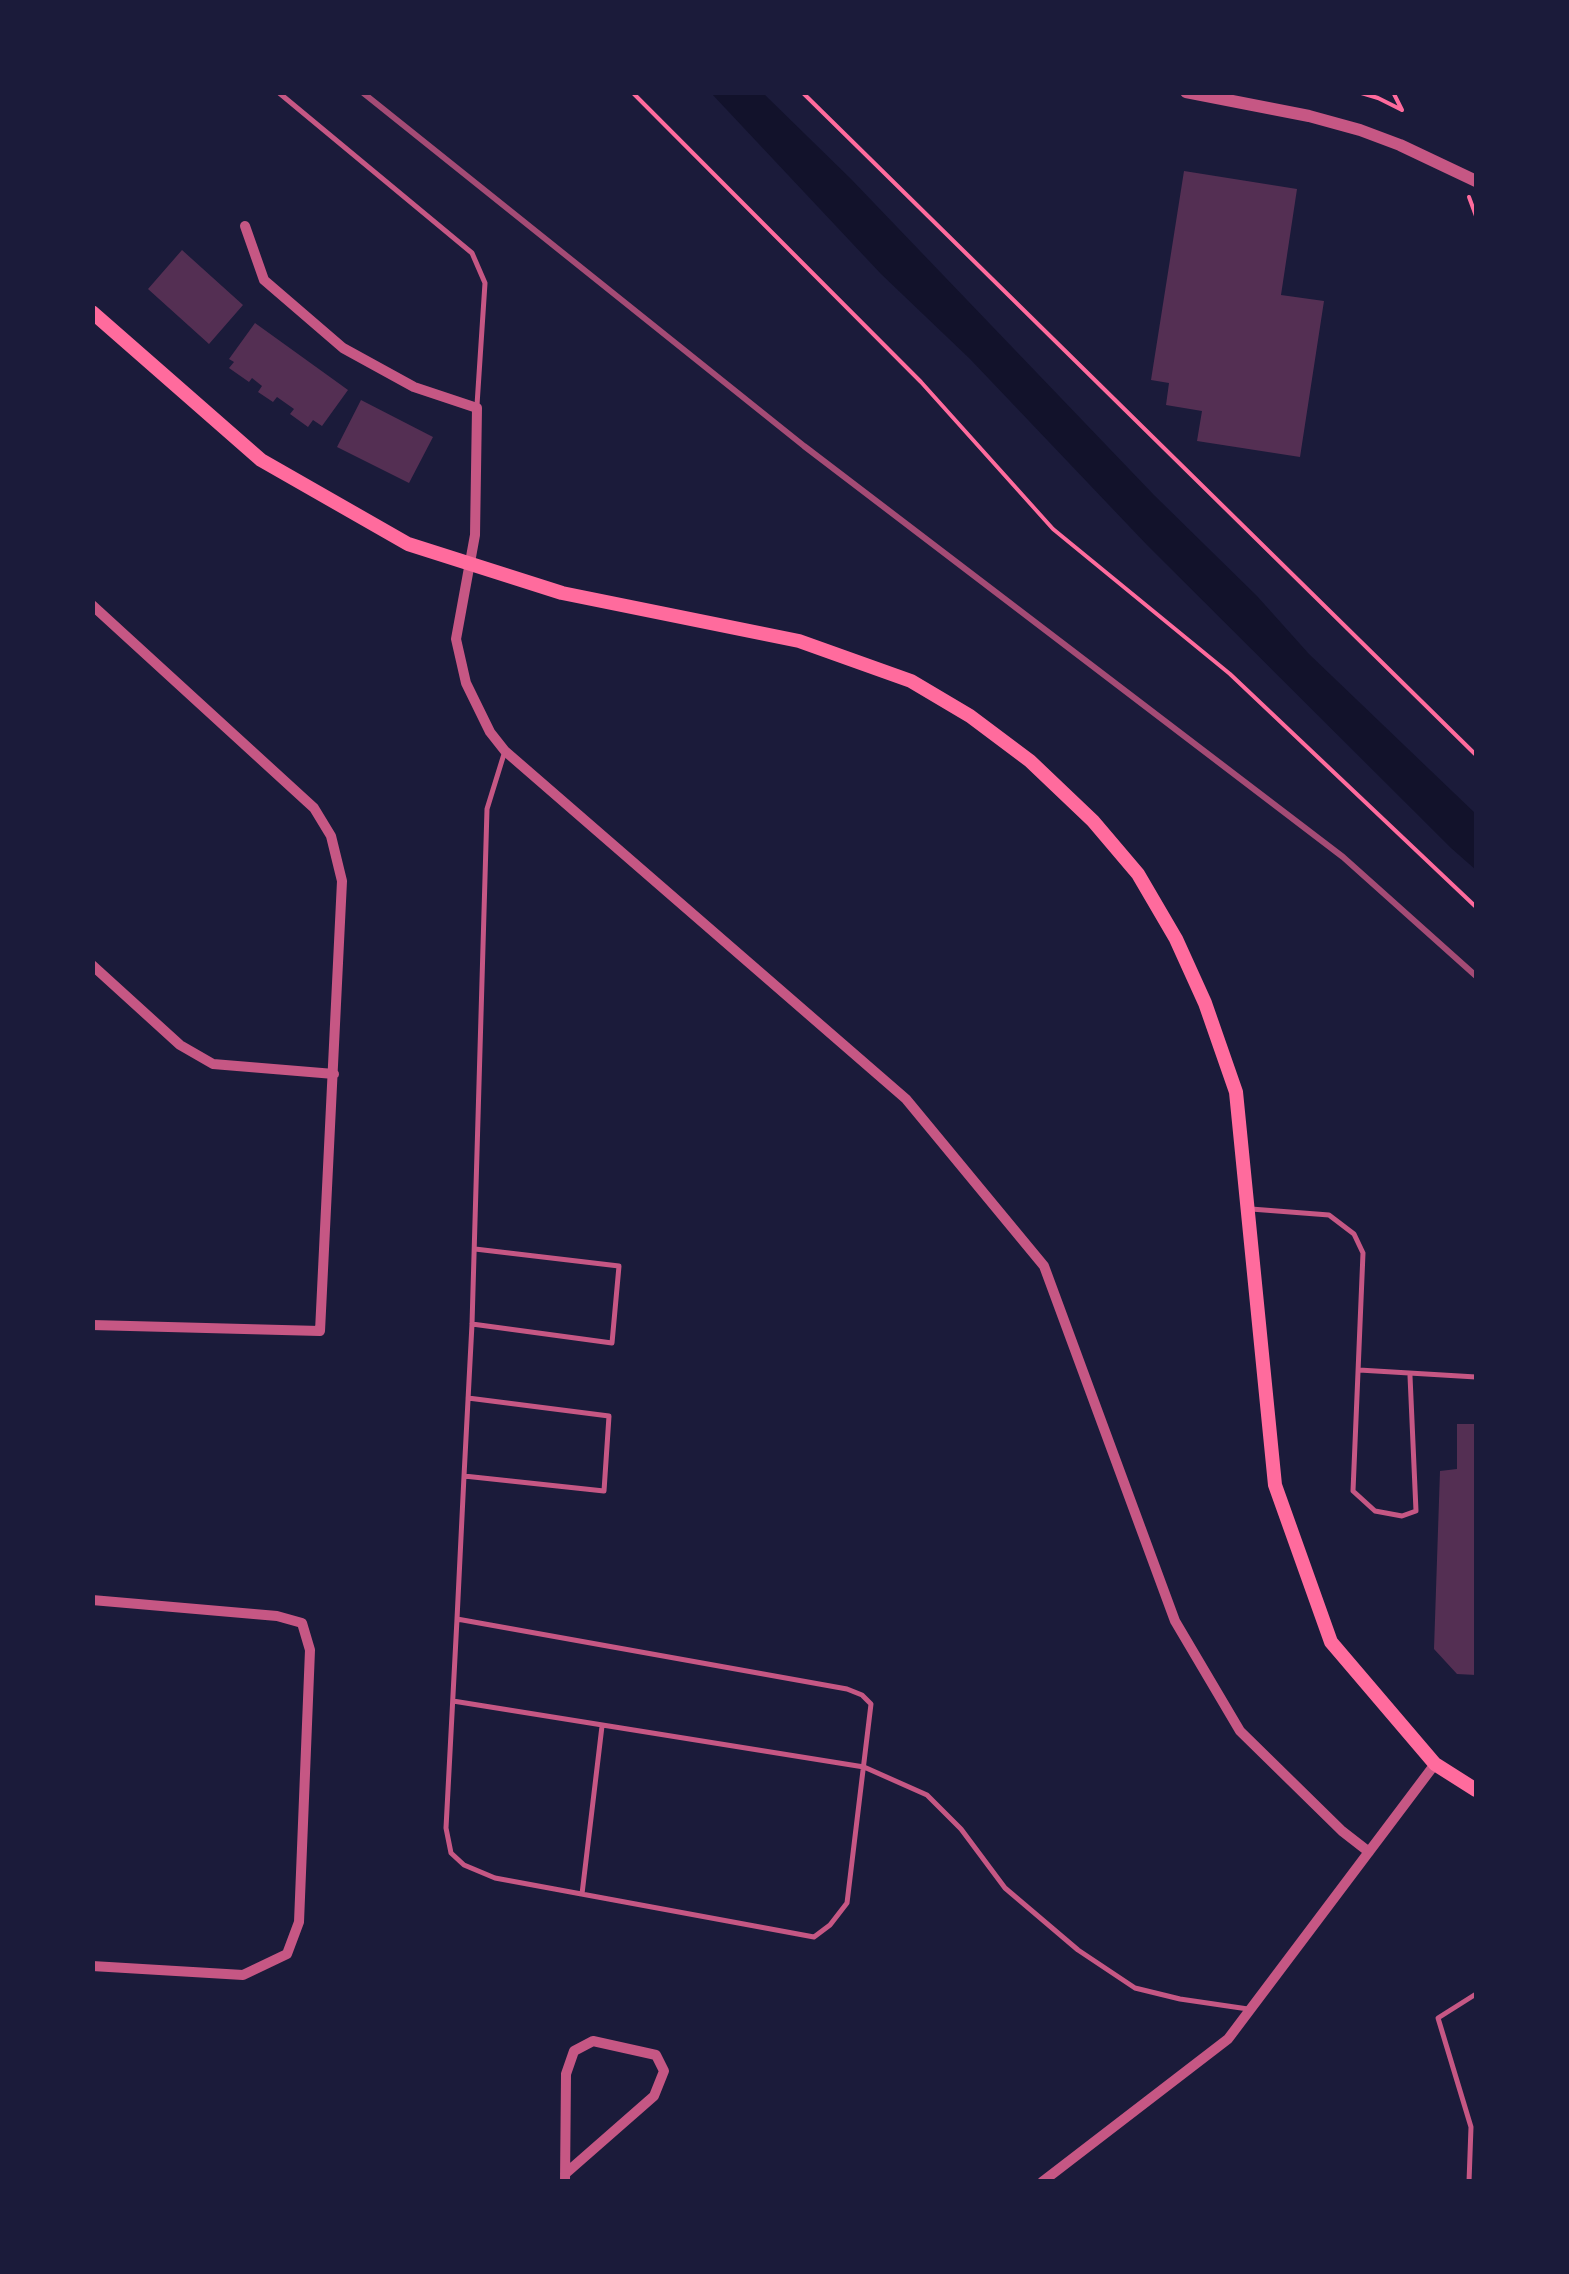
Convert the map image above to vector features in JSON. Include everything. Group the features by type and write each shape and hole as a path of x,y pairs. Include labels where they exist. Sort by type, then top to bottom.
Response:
{"main road":[{"path":"92,312 261,460 408,544 562,593 800,641 911,681 970,716 1030,760 1093,821 1138,874 1176,938 1205,1002 1236,1092 1275,1485 1331,1642 1435,1764 1476,1790"}],"street":[{"path":"1186,92 1360,130 1476,180"},
{"path":"245,226 264,280 343,348 414,388 477,408 475,535 456,639 466,683 490,732 505,751 906,1099 1044,1266 1175,1622 1240,1731 1369,1852"},
{"path":"92,606 314,808 331,836 342,881 320,1330 270,1332 92,1325"},
{"path":"92,965 180,1045 213,1064 334,1074"},
{"path":"92,1600 277,1616 302,1622 310,1650 298,1922 287,1954 243,1975 92,1966"},
{"path":"1042,2182 1228,2039 1435,1764"},
{"path":"593,2041 656,2055 664,2071 654,2096 565,2178 566,2074 574,2051 593,2041"}],"lane":[{"path":"278,92 472,253 485,283 477,408"},
{"path":"457,1620 847,1689 862,1695 872,1704 847,1903 830,1925 814,1937 496,1878 464,1865 451,1854 446,1828 472,1324 487,810 505,751"},
{"path":"1248,1208 1329,1215 1354,1234 1363,1253 1354,1491 1374,1512 1402,1516 1416,1511 1410,1376"},
{"path":"472,1324 612,1343 619,1266 474,1249"},
{"path":"1359,1370 1476,1377"},
{"path":"464,1476 604,1491 608,1416 468,1398"},
{"path":"453,1700 864,1767 927,1795 961,1829 1005,1888 1078,1950 1135,1988 1250,2009"},
{"path":"582,1894 602,1726"},
{"path":"1469,2182 1471,2127 1438,2018 1476,1994"}],"path":[{"path":"632,92 921,382 1053,529 1230,674 1476,907"},
{"path":"802,92 1476,754"},
{"path":"1358,92 1402,110 1393,92"}],"shaded area":[{"path":"711,93 763,93 851,179 1309,654 1476,814 1476,870 1147,545 970,359 881,274"}],"building":[{"path":"1184,171 1297,189 1281,295 1324,301 1300,457 1197,441 1202,411 1166,405 1169,383 1151,380"},
{"path":"182,250 243,305 209,344 148,289"},
{"path":"255,323 348,390 322,426 313,420 308,427 290,414 294,409 277,397 273,402 258,392 262,386 252,378 249,382 229,368 234,362 229,359"},
{"path":"361,400 433,437 409,483 337,447"},
{"path":"1457,1424 1476,1424 1476,1675 1457,1674 1434,1649 1440,1471 1457,1469"}],"railway":[{"path":"362,92 804,446 1343,857 1476,976"}]}
